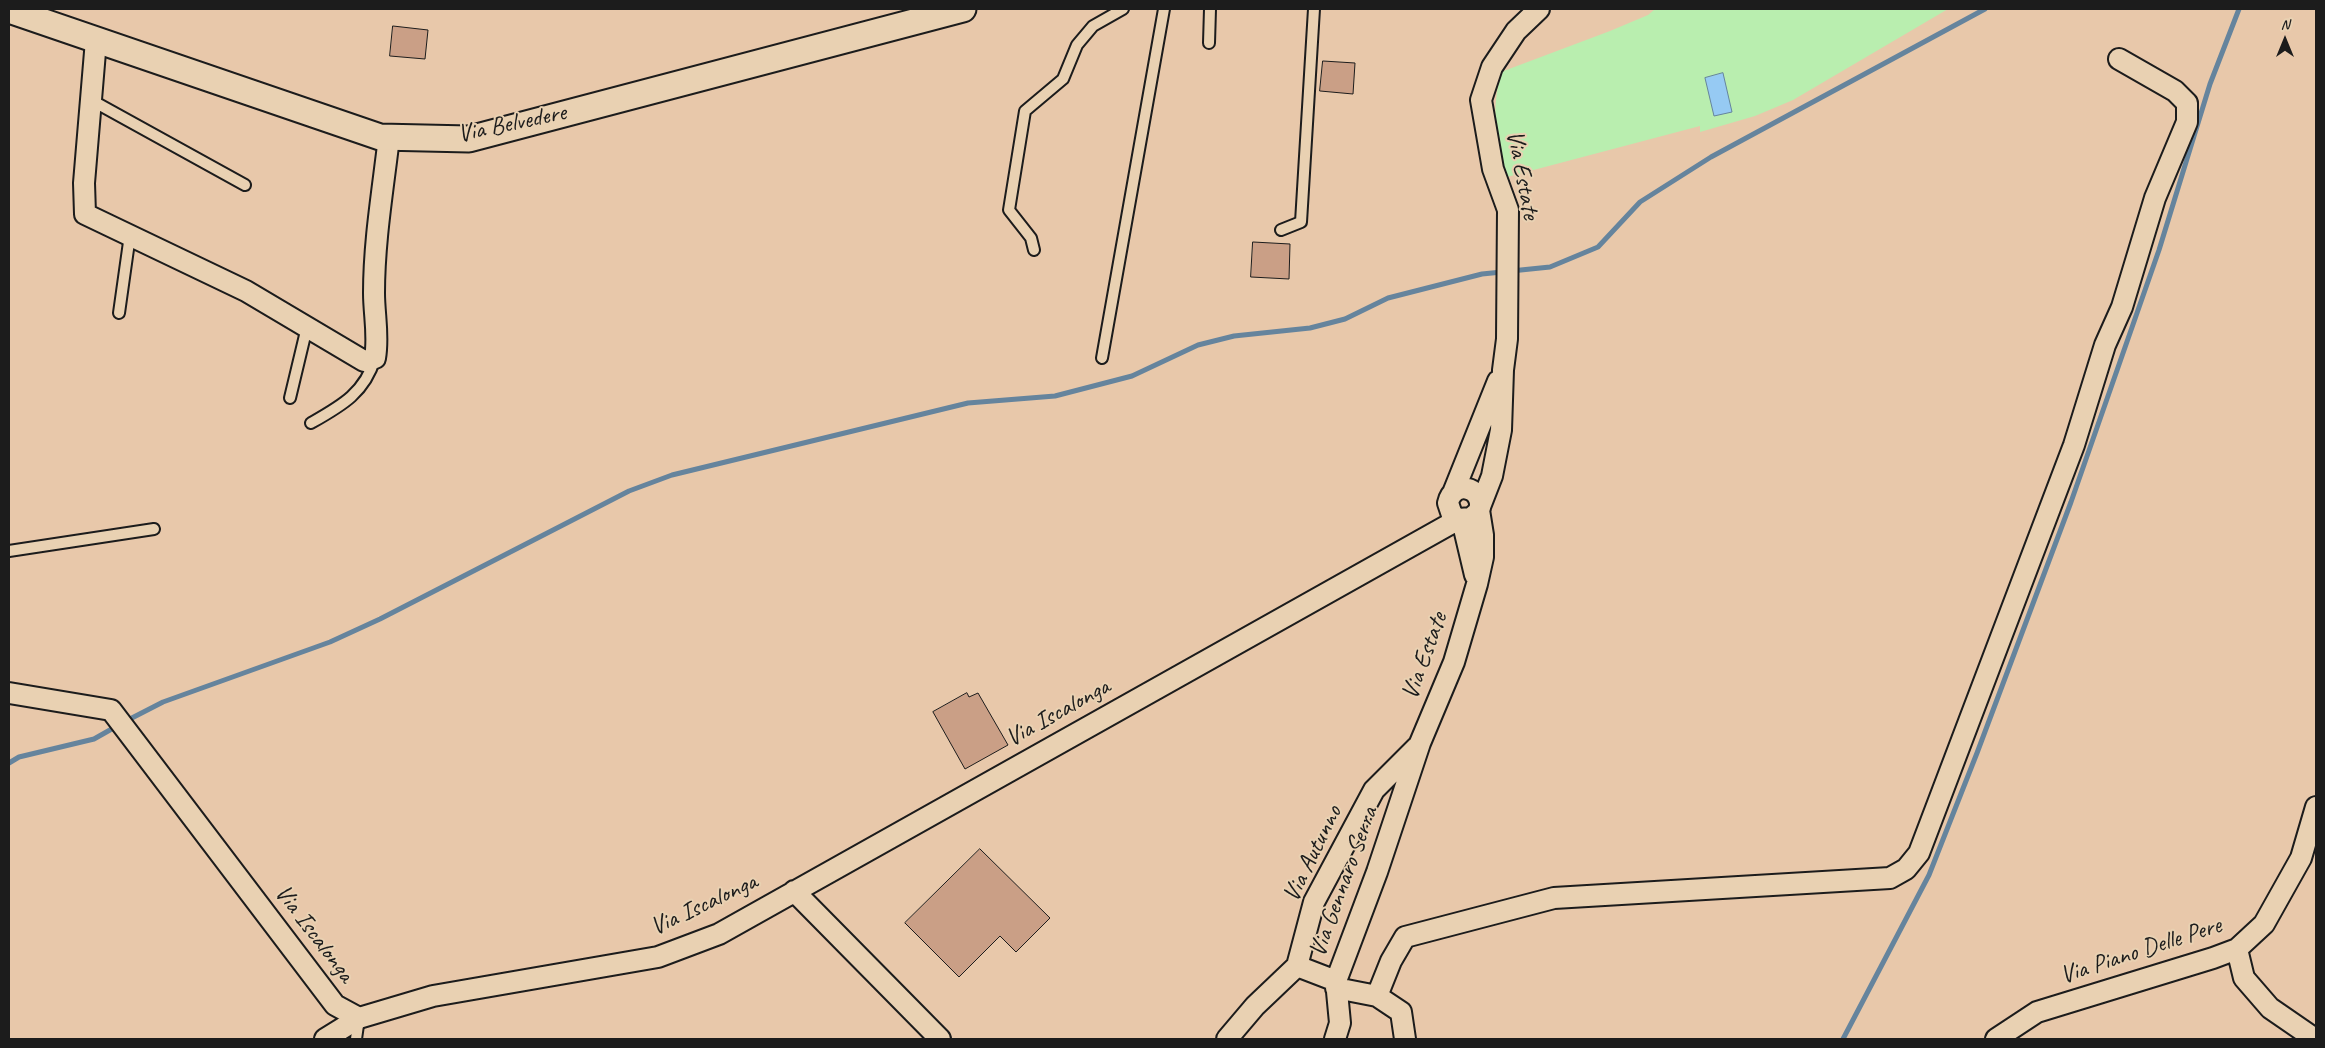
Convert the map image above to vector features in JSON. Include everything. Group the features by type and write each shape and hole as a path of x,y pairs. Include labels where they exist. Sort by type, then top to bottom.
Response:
{"street":[{"name":"Via Belvedere","path":"9,10 380,137 469,139 963,9"},
{"path":"1514,9 1516,31"},
{"name":"Via Estate","path":"1463,509 1492,476 1501,430 1503,370 1507,340 1508,210 1493,169 1481,100 1492,67 1516,31 1539,9"},
{"path":"96,40 84,182 85,214 246,291 364,361 375,358 378,344 374,294 379,221 389,138"},
{"path":"1377,996 1404,937 1554,898 1890,878 1906,868 1919,853 2071,454 2106,345 2122,307 2155,198 2187,122 2187,103 2175,91 2119,59"},
{"name":"Via Estate","path":"1420,743 1454,662 1477,584 1463,509 1503,370"},
{"name":"Via Iscalonga","path":"9,693 111,710 334,1005 360,1018 433,996 658,957 719,934 1425,539 1463,509"},
{"name":"Via Autunno","path":"1297,966 1314,902 1374,790 1420,743"},
{"name":"Via Gennaro Serra","path":"1334,1039 1340,1023 1336,985 1377,872 1420,743"},
{"name":"Via Piano Delle Pere","path":"1996,1039 2037,1012 2237,949 2264,924 2297,866 2316,807"},
{"path":"794,891 940,1039"},
{"path":"2237,949 2244,978 2270,1008 2315,1039"},
{"path":"1227,1039 1255,1006 1297,966 1336,985 1377,996 1401,1012 1405,1039"},
{"path":"325,1039 360,1018"}],"lane":[{"path":"1034,250 1031,238 1009,210 1025,111 1063,78 1077,45 1093,26 1123,9"},
{"path":"1102,358 1164,9"},
{"path":"1209,43 1210,9"},
{"path":"1281,230 1302,222 1314,9"},
{"path":"91,100 245,185"},
{"path":"119,313 130,235"},
{"path":"290,398 307,327"},
{"path":"311,423 346,403 370,375 375,358"},
{"path":"9,550 154,529"},
{"path":"356,1039 360,1018"}],"green space":[{"path":"1655,9 1948,9 1793,100 1755,116 1700,132 1700,126 1507,177 1497,137 1495,113 1501,72 1610,31 1648,15"}],"water":[{"path":"1723,73 1732,112 1714,116 1705,78"}],"building":[{"path":"393,26 428,30 425,59 390,56"},
{"path":"1323,61 1355,63 1353,94 1320,91"},
{"path":"1253,242 1290,244 1289,279 1251,277"},
{"path":"967,693 969,697 978,693 1008,745 965,769 933,712"},
{"path":"980,849 1050,918 1016,952 1000,936 959,977 905,923"}],"waterway":[{"path":"1511,271 1550,267 1598,247 1640,202 1711,157 1985,9"},
{"path":"1843,1039 1929,875 1977,753 2071,502 2159,250 2210,84 2239,9"},
{"path":"126,721 163,702 330,642 380,619 629,491 672,475 968,403 1055,396 1132,376 1198,345 1234,336 1310,328 1345,319 1388,298 1482,274 1502,272"},
{"path":"9,763 19,757 94,739 117,726"}]}
